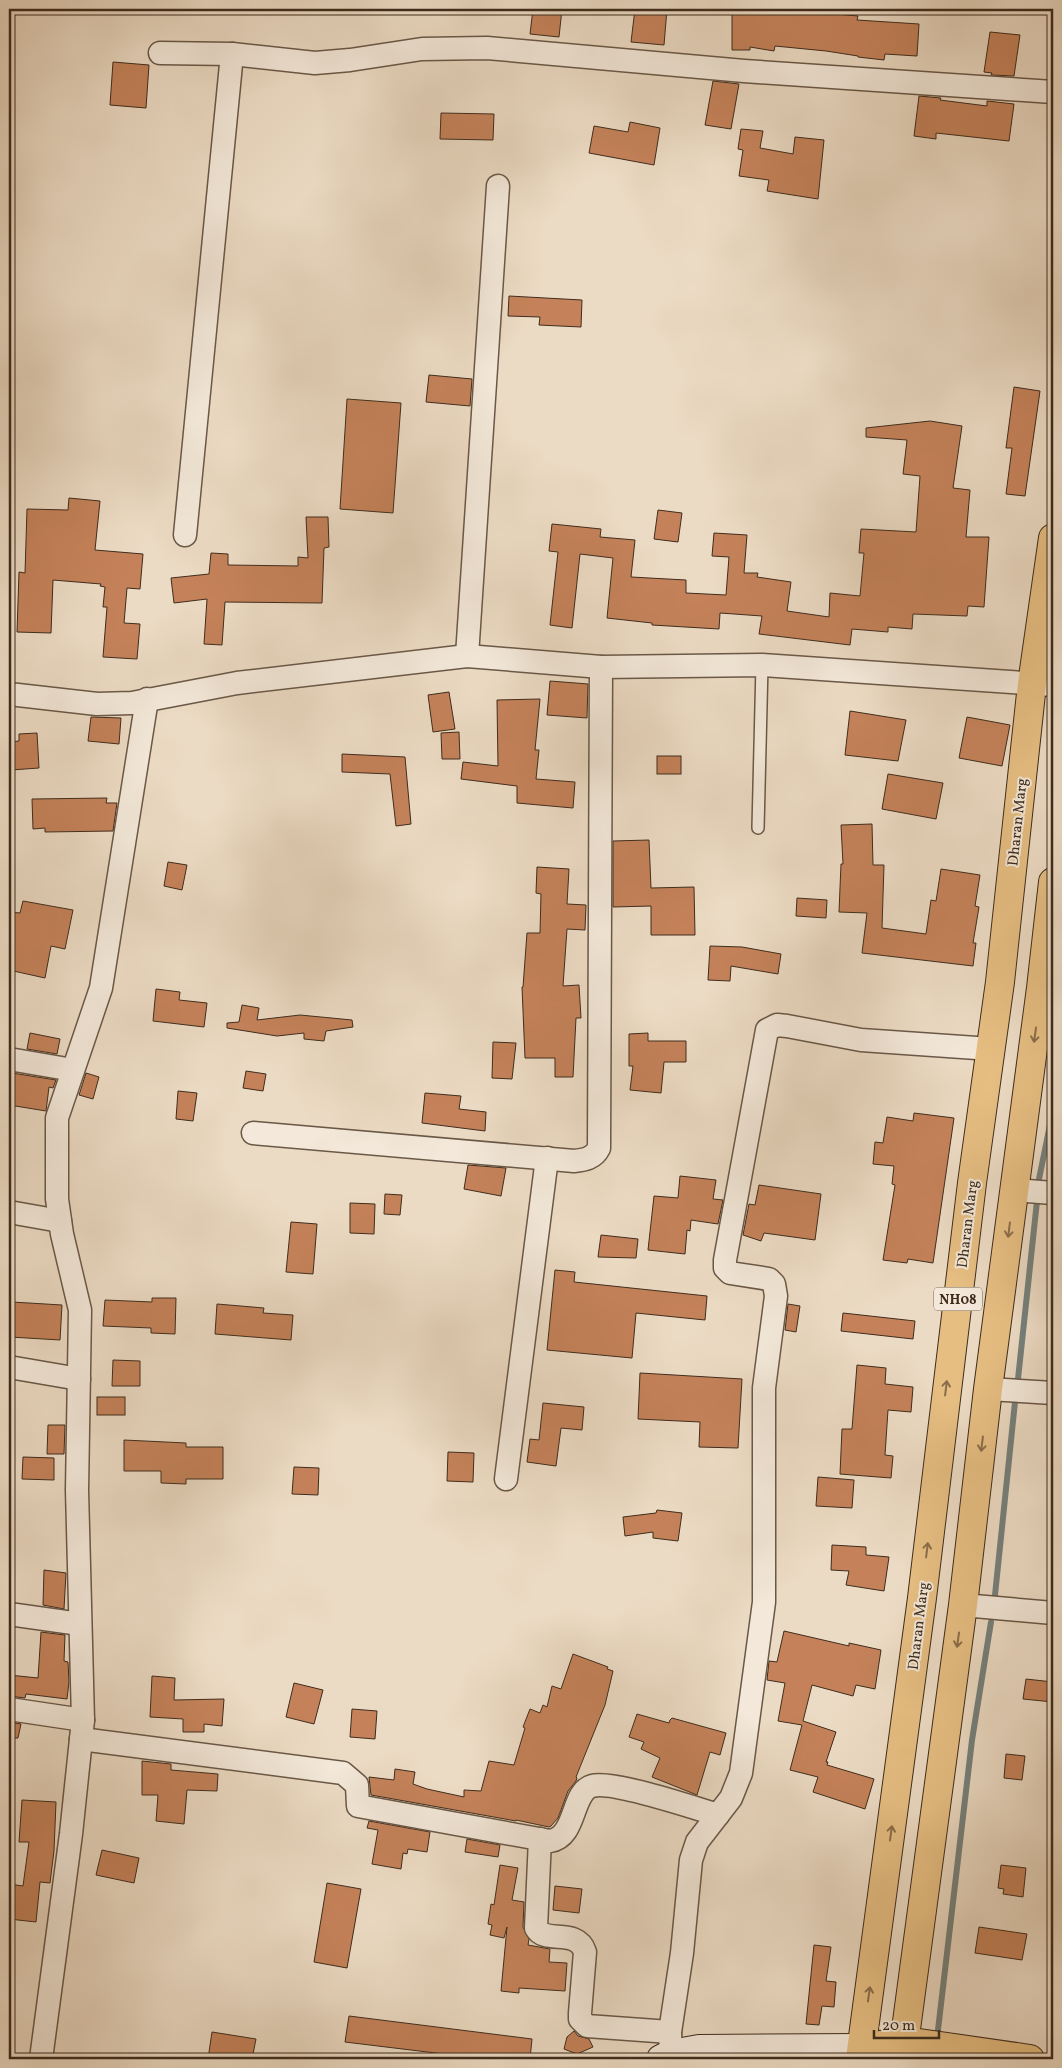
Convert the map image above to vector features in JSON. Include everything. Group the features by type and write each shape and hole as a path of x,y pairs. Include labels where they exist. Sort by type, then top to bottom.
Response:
{"main road":[{"name":"Dharan Marg","path":"861,2054 991,1049 1043,684 1053,538"},
{"name":"NH08","path":"904,2050 963,1605 988,1388 1014,1190 1047,990 1053,882"},
{"path":"861,2054 904,2050 1030,2059"}],"street":[{"path":"160,52 232,54 314,63 350,60 422,49 487,48 744,71 1053,92"},
{"path":"185,535 232,54"},
{"path":"468,656 498,186"},
{"path":"9,694 97,704 132,703 237,683 468,656 601,666 762,666 1043,684"},
{"path":"253,1133 547,1158 584,1160 597,1153 599,1148 601,666"},
{"path":"41,2059 71,1834 82,1729 77,1490 80,1310 60,1221 57,1199 57,1118 101,988 147,699"},
{"path":"667,2049 682,1954 690,1860 697,1842 731,1798 741,1773 764,1602 764,1388 776,1289 769,1279 730,1272 725,1268 725,1260 766,1030 777,1025 861,1040 991,1049"},
{"path":"9,1059 74,1070"},
{"path":"506,1479 547,1158"},
{"path":"1014,1190 1053,1193"},
{"path":"9,1212 60,1221"},
{"path":"9,1367 79,1379"},
{"path":"988,1388 1053,1393"},
{"path":"963,1605 1053,1613"},
{"path":"9,1614 80,1624"},
{"path":"9,1709 82,1729 343,1773 357,1785 358,1806 540,1839 556,1840 570,1824 584,1790 592,1786 613,1786 718,1815"},
{"path":"540,1839 536,1928 540,1934 574,1939 580,1941 584,1946 580,2013 584,2024 667,2049 861,2054"}],"lane":[{"path":"758,828 762,666"}],"building":[{"path":"533,9 562,9 559,37 530,34"},
{"path":"635,9 667,9 664,45 631,42"},
{"path":"732,9 816,9 816,12 858,16 857,20 919,24 917,56 885,54 884,60 826,51 775,46 774,51 750,47 750,50 732,50"},
{"path":"990,32 1020,35 1014,76 991,75 992,73 984,72"},
{"path":"113,62 149,65 146,108 110,105"},
{"path":"713,81 739,84 731,129 705,125"},
{"path":"919,96 987,106 987,101 1014,104 1009,141 936,133 936,139 914,136"},
{"path":"441,113 494,114 493,140 440,139"},
{"path":"630,122 660,128 654,165 589,153 594,126 628,132"},
{"path":"741,129 763,131 760,148 793,154 795,137 824,140 818,199 767,191 769,180 739,176 743,150 738,149"},
{"path":"509,296 582,300 581,327 539,325 540,317 508,316"},
{"path":"429,375 472,379 470,406 426,402"},
{"path":"1014,387 1040,391 1025,496 1006,494 1012,448 1006,448"},
{"path":"347,399 401,403 393,513 340,509"},
{"path":"930,421 962,426 953,488 970,490 966,537 989,537 984,607 968,606 967,616 913,614 912,629 888,627 888,632 852,629 850,645 759,634 762,616 720,613 719,629 652,625 652,623 607,618 613,558 580,554 572,628 550,625 558,552 549,551 552,524 601,529 600,537 635,540 631,577 686,580 686,593 726,595 729,557 712,556 714,533 747,535 744,573 758,573 757,577 791,582 787,611 829,617 830,593 860,596 864,553 859,553 861,529 916,532 920,476 903,474 907,440 866,437 866,428"},
{"path":"69,498 100,501 95,550 143,554 140,589 127,588 124,623 140,624 137,659 103,657 107,607 103,607 105,587 100,586 101,584 53,580 51,633 17,632 19,572 25,573 27,509 68,510"},
{"path":"658,510 682,513 678,542 654,539"},
{"path":"306,517 328,517 329,547 324,548 322,603 225,602 222,645 204,644 207,599 174,603 171,578 209,574 211,553 228,554 228,565 298,566 298,557 308,558"},
{"path":"550,681 588,684 587,718 547,715"},
{"path":"449,692 455,729 433,732 428,695"},
{"path":"540,699 535,750 539,750 536,779 575,782 573,808 517,803 517,786 461,779 463,762 498,766 497,700"},
{"path":"850,711 906,720 898,761 845,755"},
{"path":"91,717 121,718 119,744 88,741"},
{"path":"967,717 1010,725 1002,766 959,758"},
{"path":"459,732 460,759 442,759 441,733"},
{"path":"37,733 39,768 11,770 9,742 19,741 19,734"},
{"path":"342,754 405,757 411,824 396,826 390,774 342,772"},
{"path":"657,756 681,756 681,774 657,774"},
{"path":"888,774 943,783 936,819 882,809"},
{"path":"107,798 106,803 117,803 113,831 45,832 45,828 33,829 32,799"},
{"path":"872,824 873,865 884,865 882,928 926,934 931,900 936,901 941,869 980,875 975,906 979,907 973,943 976,943 973,966 862,953 867,913 839,912 841,864 843,864 841,825"},
{"path":"649,840 651,888 694,887 695,935 651,935 651,906 613,907 613,841"},
{"path":"168,862 187,865 182,890 164,886"},
{"path":"537,867 569,869 567,904 586,905 585,930 567,929 563,986 579,985 581,1018 576,1018 573,1077 555,1077 555,1058 525,1058 522,987 527,933 540,933 541,894 536,893"},
{"path":"797,898 827,900 826,918 796,916"},
{"path":"23,901 73,910 65,949 51,946 45,978 9,970 9,912 20,913"},
{"path":"710,946 742,947 781,954 778,974 731,966 730,981 708,980"},
{"path":"156,989 180,992 179,1000 207,1003 204,1027 153,1021"},
{"path":"242,1005 259,1008 257,1020 300,1015 352,1020 353,1027 326,1031 324,1041 304,1039 304,1033 277,1036 227,1028 227,1023 239,1022"},
{"path":"30,1033 60,1039 57,1054 27,1049"},
{"path":"648,1033 648,1041 686,1041 686,1062 664,1062 661,1093 630,1090 633,1066 629,1066 629,1034"},
{"path":"493,1042 516,1043 512,1079 492,1078"},
{"path":"246,1071 266,1074 263,1091 243,1088"},
{"path":"12,1073 56,1080 53,1088 49,1087 46,1111 9,1105"},
{"path":"86,1073 99,1077 93,1099 79,1095"},
{"path":"178,1091 197,1093 193,1121 176,1119"},
{"path":"425,1093 461,1096 459,1109 486,1112 485,1131 422,1123"},
{"path":"914,1113 954,1118 933,1263 908,1259 907,1263 883,1260 895,1185 892,1184 894,1166 873,1164 875,1142 883,1143 887,1117 913,1121"},
{"path":"468,1165 506,1168 501,1196 464,1189"},
{"path":"680,1176 716,1180 713,1199 723,1200 718,1224 691,1220 690,1231 687,1230 685,1254 648,1250 654,1196 678,1198"},
{"path":"759,1185 821,1194 815,1240 764,1233 761,1241 743,1235 749,1204 755,1205"},
{"path":"385,1194 402,1195 400,1215 384,1214"},
{"path":"350,1203 375,1204 374,1234 350,1233"},
{"path":"291,1222 317,1224 313,1274 286,1272"},
{"path":"601,1235 638,1239 636,1258 598,1257"},
{"path":"555,1270 575,1272 574,1282 707,1296 705,1320 636,1313 632,1358 547,1350"},
{"path":"152,1298 176,1298 175,1334 151,1333 151,1328 103,1326 105,1300 152,1302"},
{"path":"12,1302 62,1305 60,1340 10,1337"},
{"path":"217,1304 264,1308 263,1313 293,1315 291,1340 215,1334"},
{"path":"788,1304 800,1306 796,1332 785,1330"},
{"path":"843,1313 915,1321 913,1339 841,1331"},
{"path":"113,1360 140,1361 140,1386 112,1386"},
{"path":"857,1365 886,1368 885,1384 913,1387 911,1412 888,1410 885,1455 893,1456 891,1478 840,1474 842,1429 852,1429"},
{"path":"640,1373 742,1379 738,1448 699,1447 700,1422 638,1419"},
{"path":"97,1397 125,1397 125,1415 97,1415"},
{"path":"543,1403 584,1407 582,1430 561,1428 556,1466 527,1462 530,1439 539,1440"},
{"path":"48,1425 65,1425 64,1454 47,1454"},
{"path":"124,1440 186,1443 186,1447 223,1447 223,1479 186,1479 186,1484 161,1483 161,1471 124,1471"},
{"path":"448,1452 474,1453 473,1482 447,1481"},
{"path":"23,1457 54,1458 54,1480 22,1479"},
{"path":"294,1467 319,1468 318,1495 292,1494"},
{"path":"818,1477 854,1480 852,1508 816,1506"},
{"path":"657,1510 682,1513 678,1541 653,1538 653,1532 625,1536 623,1517 656,1513"},
{"path":"832,1545 866,1547 866,1555 889,1557 884,1591 846,1585 849,1571 831,1570"},
{"path":"44,1570 66,1573 64,1609 43,1605"},
{"path":"784,1631 849,1646 849,1643 881,1650 875,1689 856,1685 853,1696 812,1685 803,1721 836,1732 826,1762 828,1762 827,1765 874,1779 865,1809 813,1792 818,1777 790,1770 802,1725 778,1721 785,1683 767,1680 769,1661 777,1662"},
{"path":"41,1632 65,1635 64,1661 68,1662 69,1682 67,1699 26,1694 25,1698 9,1696 9,1675 38,1678"},
{"path":"573,1654 608,1667 607,1669 613,1671 605,1705 576,1781 568,1791 558,1818 551,1826 371,1795 369,1777 394,1780 395,1769 415,1772 413,1784 427,1789 464,1797 464,1790 481,1791 489,1761 514,1765 525,1728 523,1727 530,1709 540,1713 543,1705 547,1707 552,1686 561,1689"},
{"path":"152,1676 175,1678 174,1700 224,1699 222,1726 204,1724 204,1732 183,1732 183,1719 150,1717"},
{"path":"1026,1679 1053,1682 1053,1702 1023,1699"},
{"path":"294,1683 323,1690 314,1724 286,1717"},
{"path":"352,1709 377,1711 375,1739 350,1737"},
{"path":"637,1714 669,1723 672,1718 726,1733 720,1755 710,1752 697,1795 652,1777 660,1758 641,1749 644,1742 629,1737"},
{"path":"9,1722 21,1724 18,1738 9,1738"},
{"path":"1006,1754 1025,1756 1022,1780 1004,1778"},
{"path":"142,1761 171,1764 171,1770 218,1774 217,1791 187,1790 184,1824 156,1821 158,1795 142,1795"},
{"path":"22,1800 56,1802 54,1851 50,1883 40,1882 36,1922 9,1919 9,1884 23,1886 29,1842 19,1842"},
{"path":"369,1821 430,1832 427,1852 408,1849 407,1854 403,1853 401,1869 372,1864 378,1830 367,1828"},
{"path":"467,1839 500,1845 498,1857 465,1852"},
{"path":"102,1850 139,1858 134,1883 96,1875"},
{"path":"500,1865 518,1868 512,1900 524,1902 523,1927 529,1939 528,1945 550,1949 549,1962 567,1963 565,1991 519,1988 519,1993 501,1991 507,1927 504,1938 490,1935 492,1925 488,1924 491,1904 494,1905"},
{"path":"1001,1865 1026,1868 1023,1897 1003,1894 1004,1889 998,1888"},
{"path":"327,1883 361,1889 347,1968 314,1962"},
{"path":"555,1886 582,1889 579,1913 553,1910"},
{"path":"979,1927 1027,1934 1022,1960 975,1953"},
{"path":"814,1945 831,1947 826,1981 836,1982 834,2007 822,2006 819,2025 806,2024"},
{"path":"349,2016 532,2039 530,2059 485,2059 345,2042"},
{"path":"574,2031 578,2036 589,2039 593,2047 577,2054 564,2049 567,2037"},
{"path":"212,2032 256,2039 252,2059 208,2059"}],"waterway":[{"path":"1039,1179 1053,1110"},
{"path":"1018,1379 1037,1201"},
{"path":"995,1595 1015,1402"},
{"path":"938,2030 972,1740 991,1622"}]}
